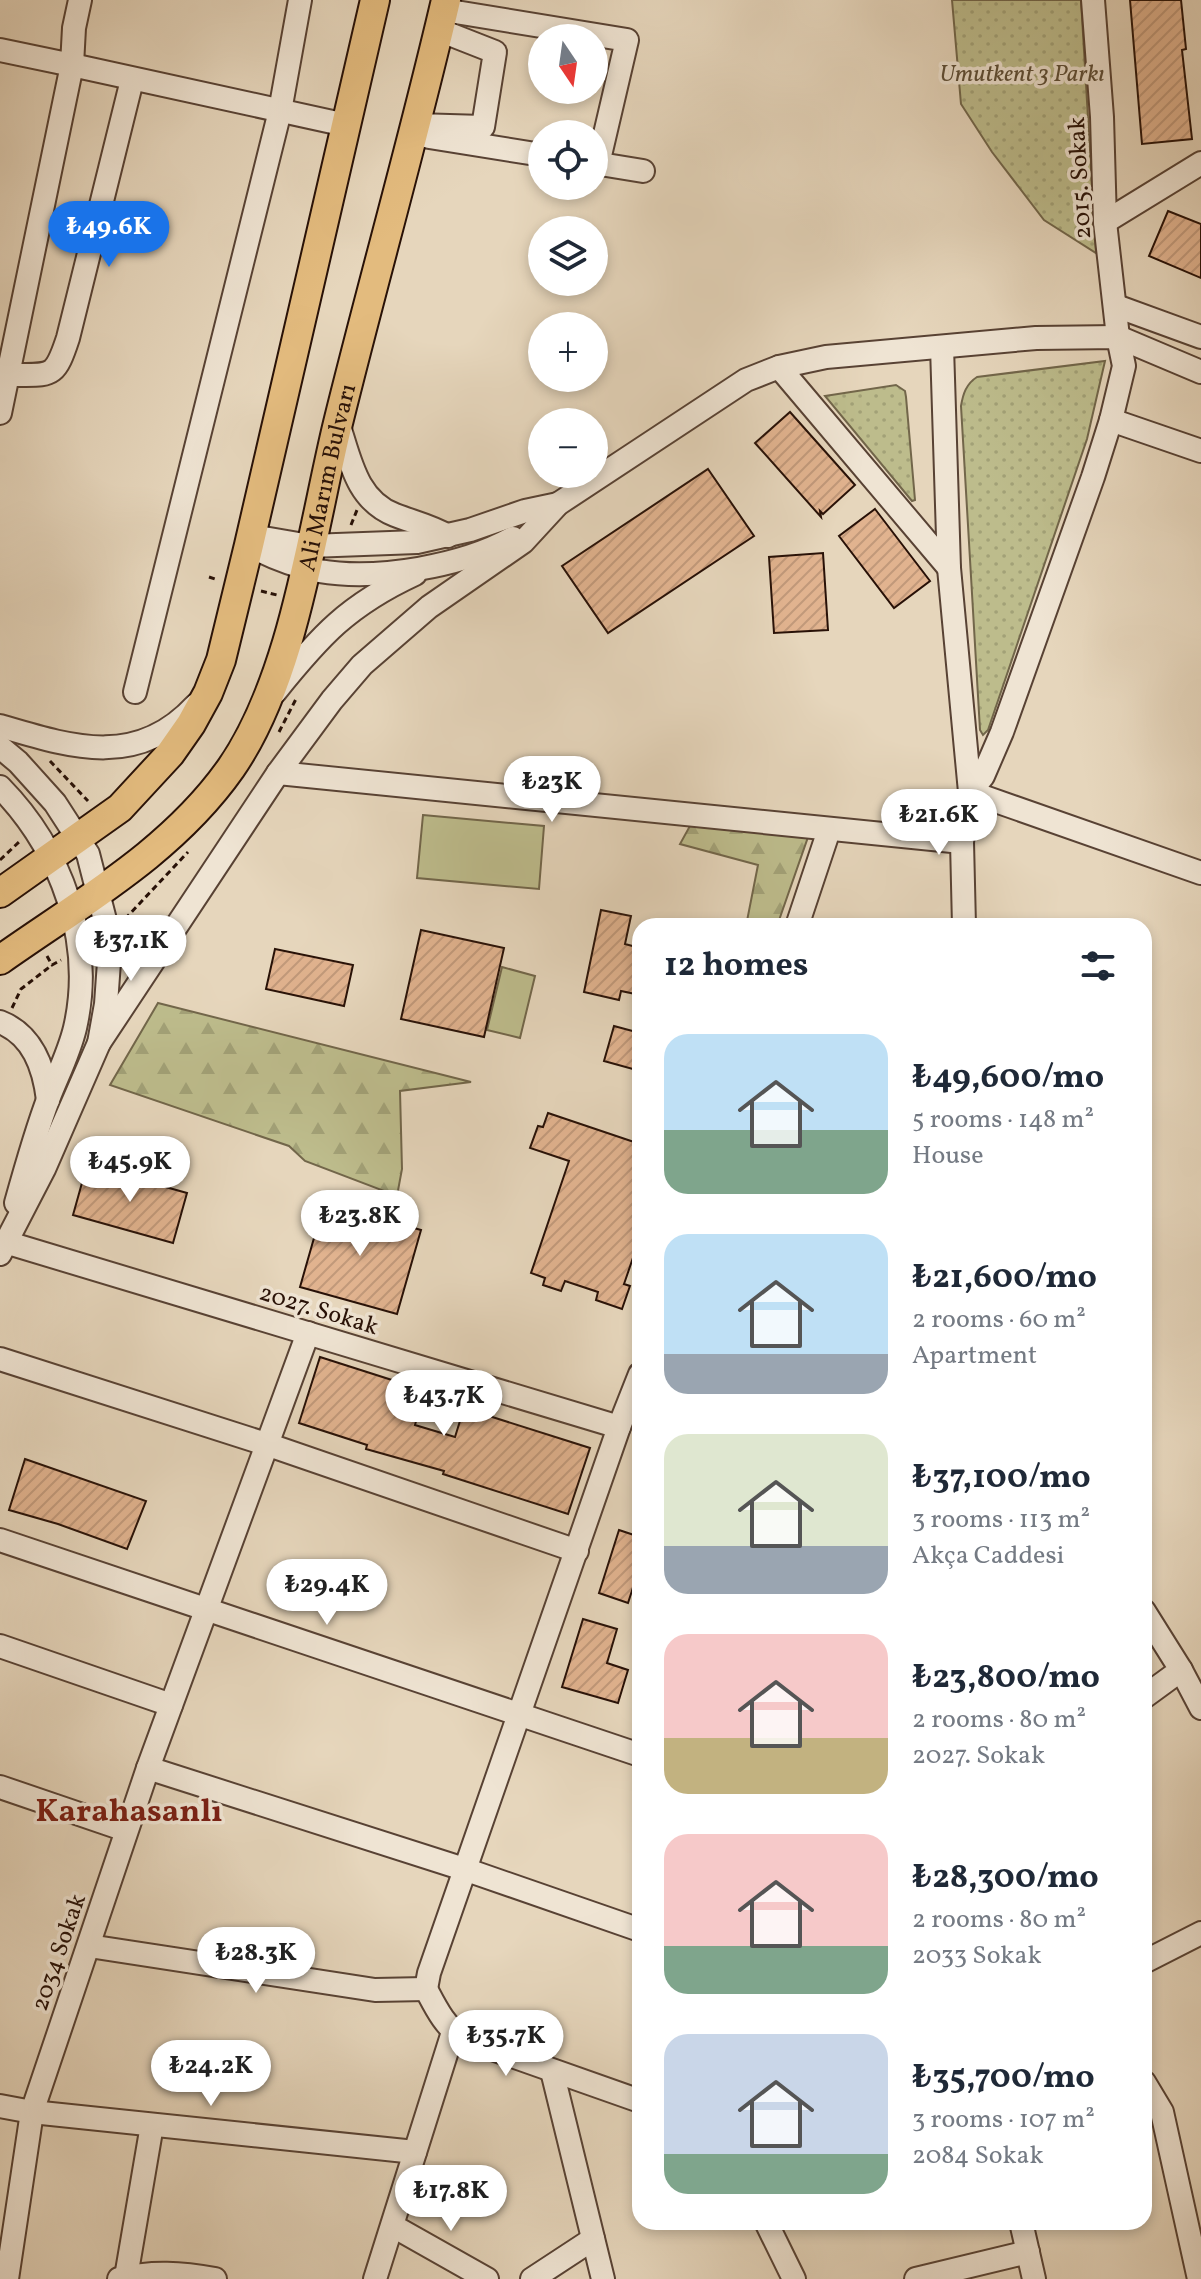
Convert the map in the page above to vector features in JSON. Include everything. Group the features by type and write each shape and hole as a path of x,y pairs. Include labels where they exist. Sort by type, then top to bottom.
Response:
{"main road":[{"path":"0,893 108,819 144,783 191,724 208,693 221,660 239,586 375,0"},
{"name":"Ali Marım Bulvarı","path":"0,960 98,894 153,851 194,813 240,754 262,709 287,640 338,423 443,13"}],"street":[{"path":"0,413 72,65 74,28 80,0"},
{"path":"135,692 280,111 300,0"},
{"name":"2015. Sokak","path":"970,792 983,776 1002,732 1111,420 1124,366 1105,222 1102,117 1093,0"},
{"path":"415,130 483,127 495,52 443,13"},
{"path":"443,13 627,40 607,120"},
{"path":"0,50 346,125"},
{"path":"9,375 50,374 59,366 132,80"},
{"path":"415,130 528,152"},
{"path":"1105,222 1201,163"},
{"path":"608,166 643,171"},
{"path":"1116,306 1201,337"},
{"path":"2,1248 44,1169 99,1043 278,773 332,700 387,641 429,607 523,542 558,504 746,380 779,367 826,357 1036,338 1118,337 1201,372"},
{"path":"942,347 949,568 970,792 962,842 964,918"},
{"path":"779,367 949,568"},
{"path":"1111,420 1201,451"},
{"path":"338,423 356,478 368,497 393,514 431,526 448,536"},
{"path":"250,540 308,557 448,536 525,511 558,504"},
{"path":"308,557 320,571 360,574 404,570 495,547 542,521"},
{"path":"262,709 303,657 341,618 366,600 437,564"},
{"path":"0,726 68,745 91,749 112,748 153,736 191,711 208,693"},
{"path":"0,747 37,782 79,839 91,863 105,920 109,962 99,1043"},
{"path":"278,773 962,842"},
{"path":"0,787 28,819 53,856 72,912 80,970 79,1006 69,1050 48,1100 2,1248"},
{"path":"970,792 1201,873"},
{"path":"800,918 829,830"},
{"path":"4,1023 17,1030 34,1050 46,1077 48,1100"},
{"name":"2027. Sokak","path":"2,1248 308,1333 619,1427"},
{"name":"2034 Sokak","path":"4,2277 32,2112 126,1830 308,1333"},
{"path":"0,1359 269,1445 577,1551"},
{"path":"632,1394 429,1973 426,1989 453,2032 464,2039 632,2098"},
{"path":"0,1540 632,1752"},
{"path":"1152,1624 1201,1708"},
{"path":"0,1646 171,1705"},
{"path":"1152,1691 1181,1670"},
{"path":"148,1768 467,1870 632,1927"},
{"path":"0,1787 126,1830"},
{"path":"1152,1958 1201,1933"},
{"path":"89,1946 375,1990 426,1989"},
{"path":"375,2279 453,2032"},
{"path":"552,2071 603,2279"},
{"path":"1152,2095 1162,2112 1199,2279"},
{"path":"0,2106 32,2112 415,2152"},
{"path":"152,2125 122,2278 141,2274 184,2274 215,2279"},
{"path":"393,2226 487,2279"},
{"path":"770,2230 794,2279"},
{"path":"1023,2230 1034,2279"},
{"path":"532,2279 593,2239"},
{"path":"916,2279 1028,2252"}],"path":[{"path":"209,577 297,600"},
{"path":"4,1023 21,989 52,965"}],"green space":[{"name":"Umutkent 3 Parkı","path":"952,0 1081,0 1096,253 1044,220 992,152 961,104"},
{"path":"1105,361 1087,439 988,730 983,735 980,730 961,406 964,393 977,377"},
{"path":"896,385 905,391 906,397 915,500 912,501 825,396"},
{"path":"423,815 544,826 539,889 417,878"},
{"path":"691,824 808,837 780,918 748,918 758,865 680,844"},
{"path":"502,967 535,976 520,1038 487,1030"},
{"path":"158,1003 471,1082 400,1091 402,1169 397,1196 305,1161 289,1146 110,1085"}],"building":[{"path":"1130,0 1181,0 1186,49 1182,50 1192,139 1142,144"},
{"path":"1168,211 1201,224 1201,278 1149,256"},
{"path":"790,412 855,485 823,514 820,511 821,517 755,443"},
{"path":"708,469 754,536 608,633 562,566"},
{"path":"875,509 930,581 894,608 839,536"},
{"path":"823,553 828,630 774,633 769,557"},
{"path":"601,910 631,916 625,944 632,946 632,993 621,991 619,1000 584,992"},
{"path":"421,930 504,948 484,1037 401,1019"},
{"path":"275,949 353,965 344,1006 266,989"},
{"path":"614,1026 632,1031 632,1069 604,1061"},
{"path":"548,1113 632,1141 632,1261 624,1284 630,1286 622,1309 596,1300 598,1292 565,1281 561,1291 543,1285 545,1278 531,1273 569,1161 530,1148 538,1126 543,1127"},
{"path":"87,1165 187,1193 173,1243 73,1215"},
{"path":"324,1203 421,1230 397,1314 300,1287"},
{"path":"320,1357 420,1389 413,1413 418,1414 415,1425 455,1437 464,1408 590,1448 568,1514 443,1474 444,1471 366,1449 367,1445 299,1423"},
{"path":"25,1459 146,1501 127,1549 9,1510"},
{"path":"619,1530 632,1534 632,1591 628,1603 599,1593"},
{"path":"583,1619 617,1629 607,1663 628,1670 618,1703 562,1687"}],"district":[{"name":"Karahasanlı","path":"129,1810"}]}
